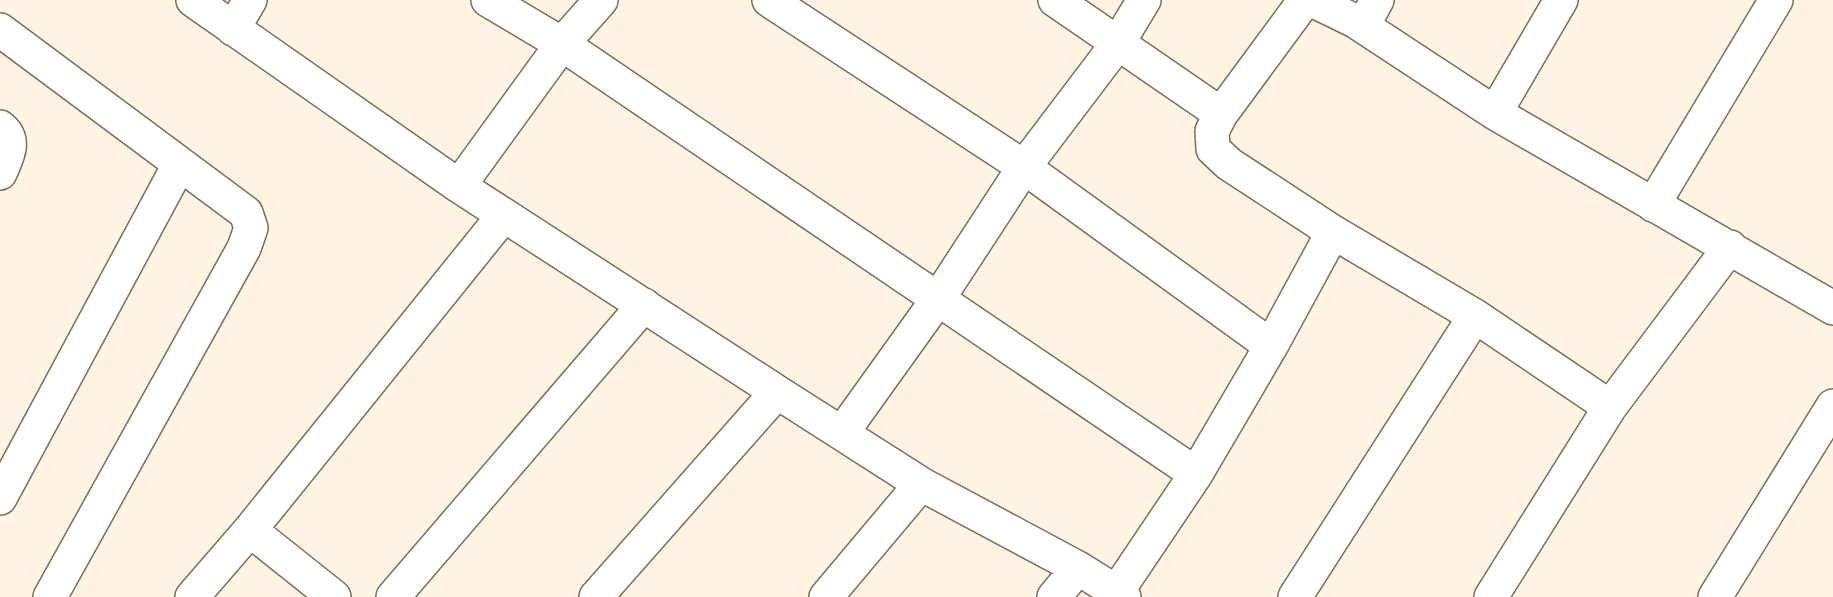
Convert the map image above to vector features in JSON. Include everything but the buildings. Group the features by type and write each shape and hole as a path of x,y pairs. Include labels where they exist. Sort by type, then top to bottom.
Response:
{"street":[{"path":"193,0 459,186 777,392 921,484 1078,568 1120,595 1196,474 1271,346 1333,232"},
{"path":"233,29 250,0"},
{"path":"488,0 562,44 1196,474"},
{"path":"459,186 562,44 601,0"},
{"path":"769,0 1024,168 1271,346"},
{"path":"1055,0 1221,114"},
{"path":"842,433 938,299 1024,168 1118,43 1144,0"},
{"path":"1305,0 1221,114 1212,131 1213,149 1229,164 1333,232 1475,316 1610,407"},
{"path":"1312,0 1370,13 1495,113 1833,308"},
{"path":"1495,113 1561,0"},
{"path":"1653,205 1776,0"},
{"path":"0,30 246,213 251,228 244,248 50,597"},
{"path":"0,127 7,132 10,140 9,151 0,173"},
{"path":"0,498 179,165"},
{"path":"192,597 250,530 504,215"},
{"path":"1491,597 1610,407 1730,247"},
{"path":"393,597 644,305"},
{"path":"1295,597 1475,316"},
{"path":"596,597 777,392"},
{"path":"1715,597 1833,406"},
{"path":"826,597 921,484"},
{"path":"250,530 334,597"},
{"path":"1054,597 1078,568"}]}
